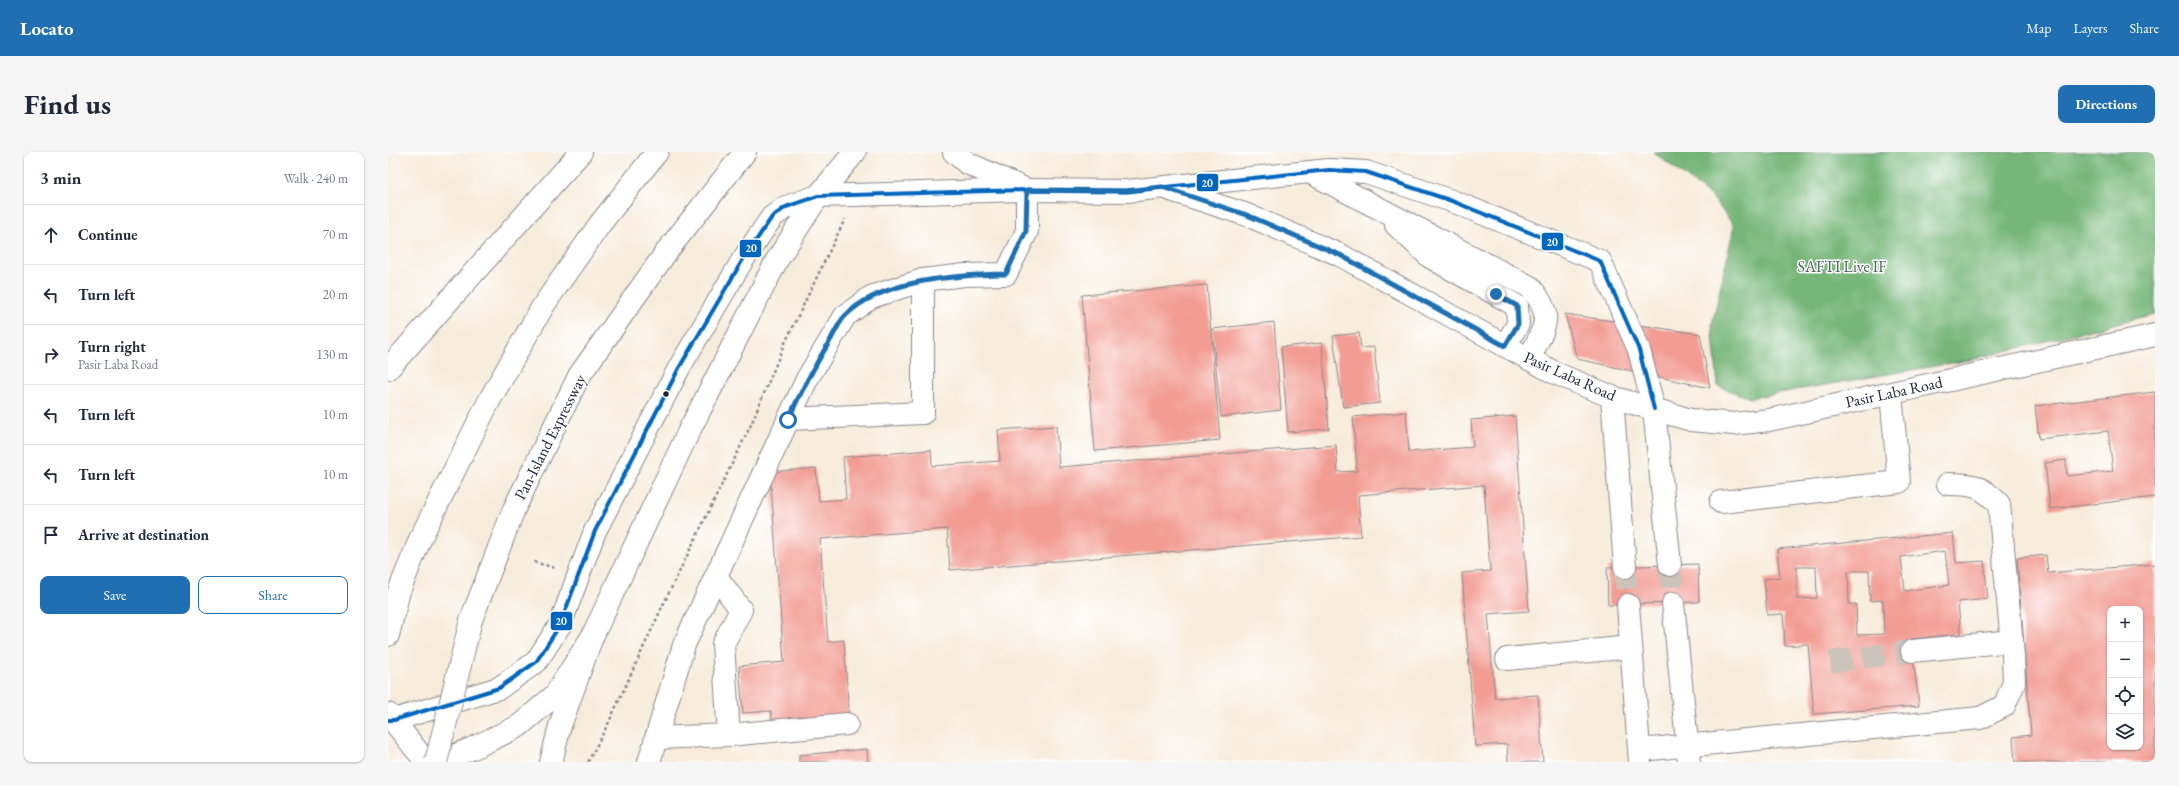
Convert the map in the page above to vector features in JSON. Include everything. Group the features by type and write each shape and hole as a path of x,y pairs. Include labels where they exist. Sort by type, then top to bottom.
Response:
{"main road":[{"path":"388,369 581,152"},
{"path":"388,635 399,591 421,537 489,401 543,306 600,224 657,152"},
{"name":"Pan-Island Expressway","path":"437,762 471,620 514,510 579,376 667,251 745,152"},
{"path":"551,762 560,726 592,638 689,431 777,260 818,196 855,152"},
{"path":"649,762 684,645 807,379 845,316 871,297 923,280 965,274 1006,274 1026,231 1027,190 967,163 954,152"},
{"path":"1162,187 1329,170 1366,172 1452,201 1600,261 1639,350 1654,409 1670,565"},
{"path":"1311,173 1377,206 1530,287 1542,300 1546,322 1529,359"},
{"name":"Pasir Laba Road","path":"818,196 1027,190 1127,191 1162,187 1247,215 1340,255 1555,373 1612,397 1691,420 1734,424 1769,420 2155,335"},
{"path":"426,762 390,720 499,688 536,662 560,625 595,531 679,368 742,261 772,217 786,207 818,196"},
{"path":"1377,206 1430,257 1517,306 1518,324 1505,346"},
{"path":"788,420 923,413 923,280"},
{"path":"1721,502 1899,482 1890,394"},
{"path":"1612,397 1626,567"},
{"path":"1628,605 1640,756 1688,754 1980,718 2004,706 2014,683 2012,641 1999,504 1984,489 1967,484 1948,484"},
{"path":"716,576 741,610 723,644 729,736"},
{"path":"1673,603 1688,754"},
{"path":"437,762 471,749 519,726 555,695 592,638"},
{"path":"1912,651 2012,641"},
{"path":"1508,659 1631,647"},
{"path":"656,738 729,736 847,724"}],"path":[{"path":"588,762 608,724 663,606 750,428 784,346 849,212"}],"green space":[{"name":"SAFTI Live IF","path":"1653,152 2155,152 2155,314 1970,360 1750,398 1718,386 1712,325 1734,226 1712,197"}],"building":[{"path":"1207,285 1220,440 1095,451 1082,295"},
{"path":"1565,314 1700,334 1710,388 1577,359"},
{"path":"1274,322 1281,410 1221,417 1212,329"},
{"path":"1359,333 1361,348 1374,347 1380,403 1343,407 1333,336"},
{"path":"1322,343 1329,429 1288,432 1281,347"},
{"path":"2155,392 2155,497 2050,509 2045,463 2066,460 2067,476 2113,471 2108,431 2039,439 2035,406"},
{"path":"1406,412 1409,452 1473,447 1471,420 1515,416 1529,611 1488,614 1495,698 1538,695 1543,762 1508,762 1507,744 1475,746 1462,573 1490,571 1484,485 1358,495 1361,536 950,570 947,529 820,539 828,642 844,640 849,718 772,724 771,711 743,713 739,666 784,662 770,472 816,468 819,501 846,499 843,457 931,450 932,466 1000,461 998,430 1056,426 1059,467 1336,445 1338,472 1357,471 1353,417"},
{"path":"1953,533 1956,563 1984,561 1988,599 1958,602 1961,634 1911,639 1919,706 1814,714 1808,644 1785,646 1783,614 1767,615 1764,579 1780,577 1777,549","holes":["1945,551 1949,585 1905,591 1901,557","1797,567 1816,567 1817,598 1797,599","1848,571 1869,571 1870,601 1883,600 1884,634 1857,635 1856,604 1849,604"]},
{"path":"2046,555 2048,573 2155,564 2155,762 2015,762 2013,737 2031,735 2017,558"},
{"path":"1698,564 1699,602 1608,605 1607,567"},
{"path":"867,749 868,762 799,762 799,755"}],"tunnel":[{"path":"1670,565 1673,603"},
{"path":"1625,567 1628,605"},
{"path":"1830,662 1912,651"}],"transit line":[{"name":"20","path":"388,720 394,720 499,688 536,662 560,625 595,531 679,368 742,261 772,217 786,207 818,196 1027,190 1127,191 1329,170 1366,172 1452,201 1600,261 1639,350 1654,409"}],"route":[{"path":"788,420 807,379 845,316 871,297 923,280 965,274 1006,274 1026,231 1027,190 1127,191 1162,187 1247,215 1340,255 1505,346 1518,324 1517,306 1496,294"}]}
